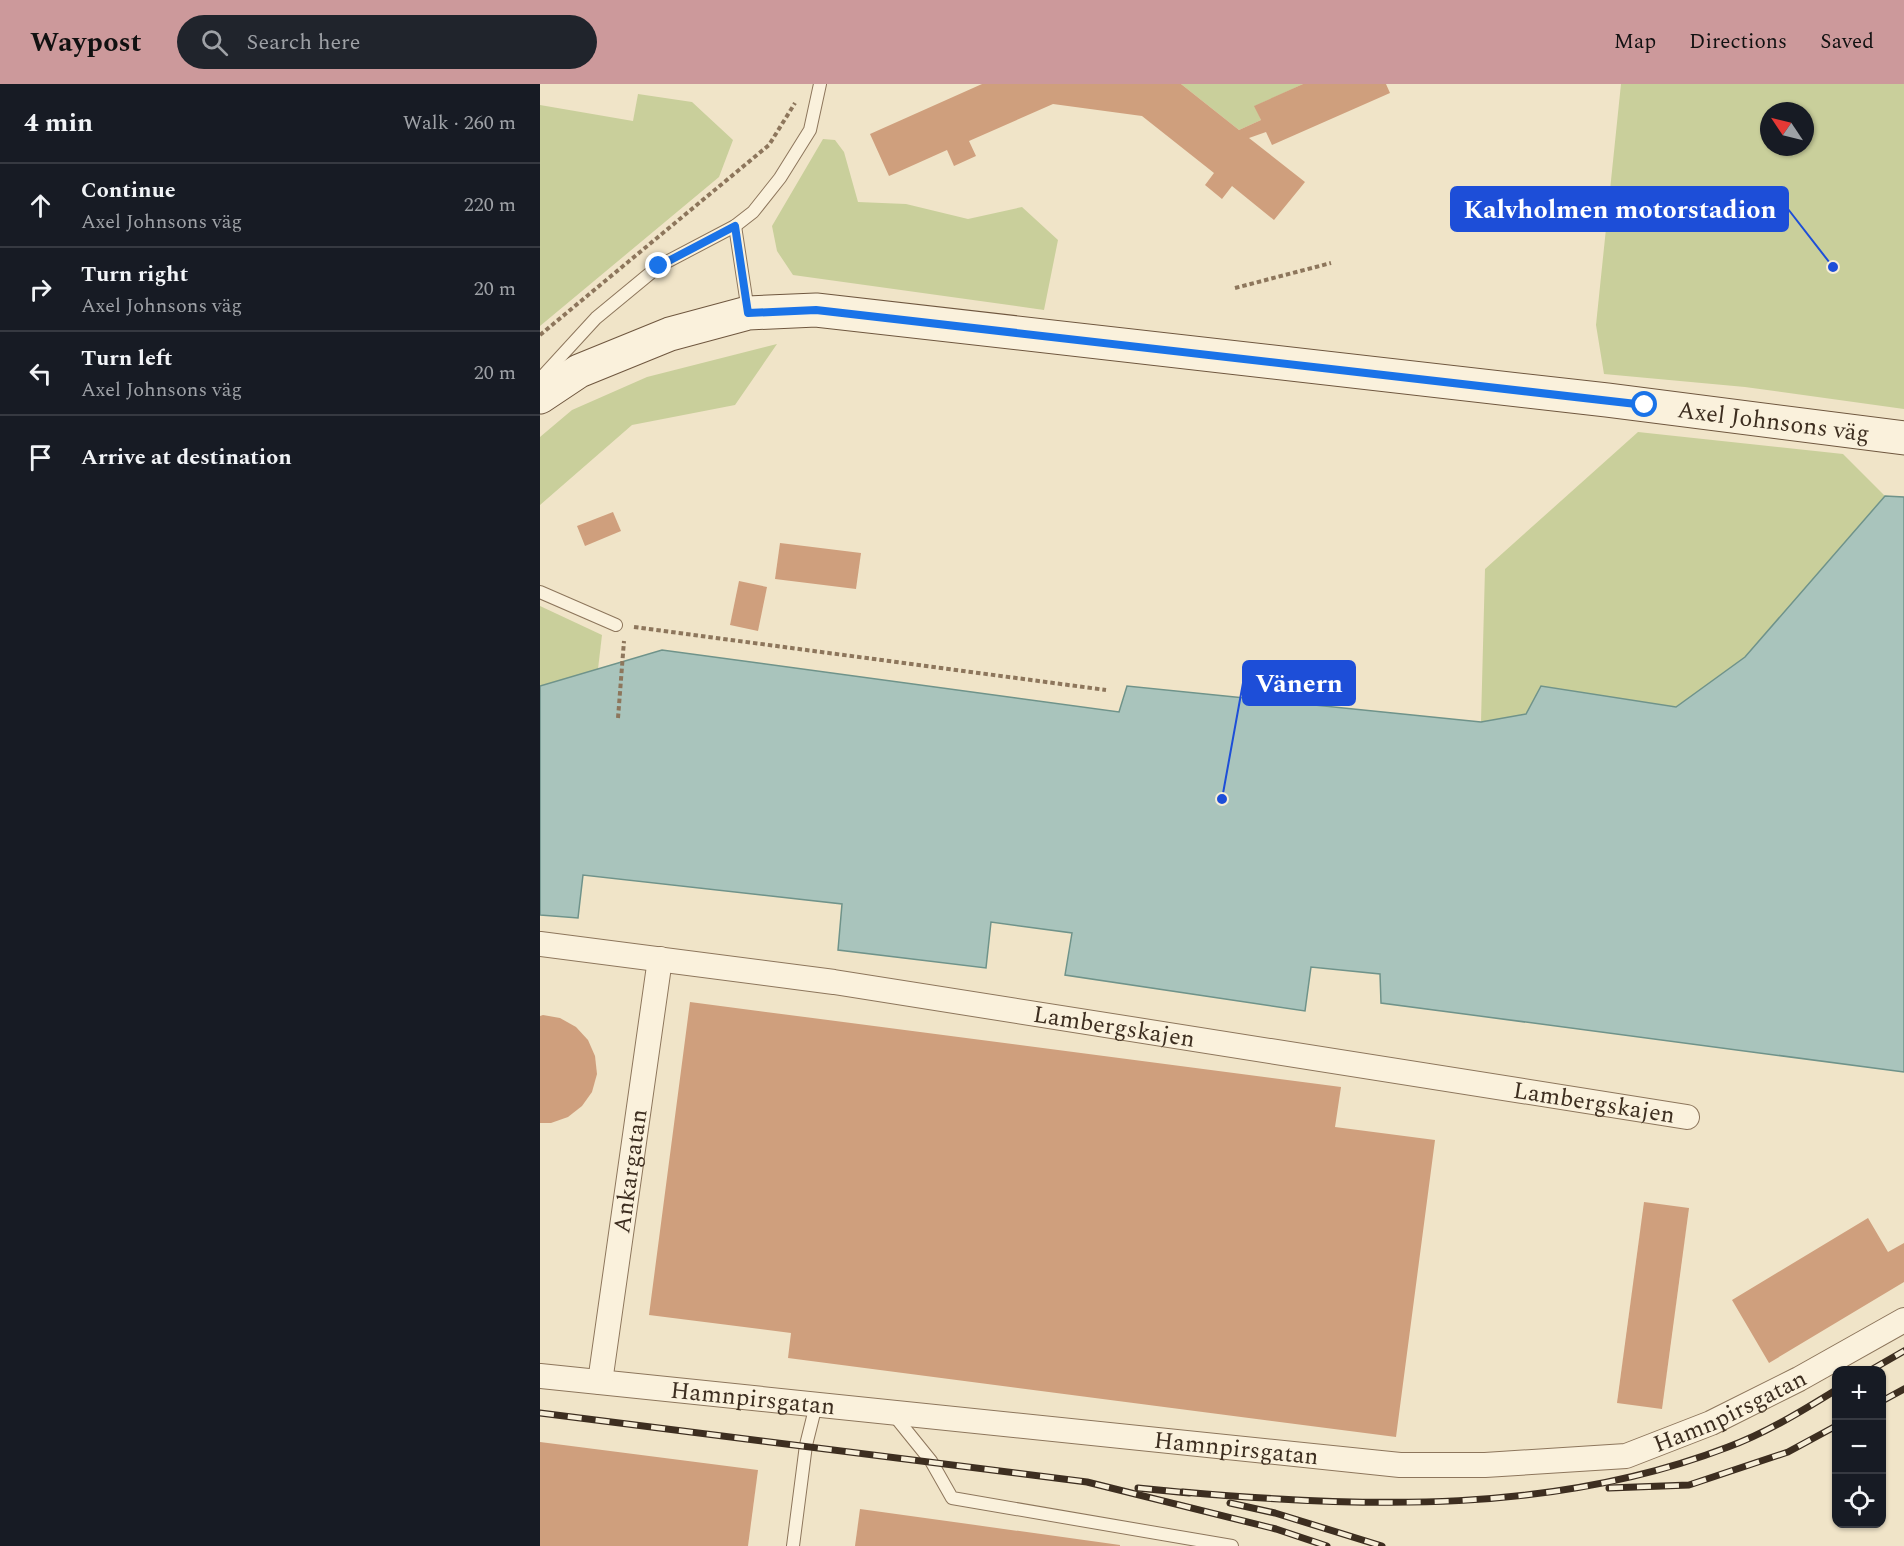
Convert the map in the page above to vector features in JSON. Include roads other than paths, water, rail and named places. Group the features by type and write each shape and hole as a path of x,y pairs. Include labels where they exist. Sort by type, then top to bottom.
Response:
{"street":[{"name":"Axel Johnsons väg","path":"540,397 589,367 670,334 748,313 816,310 1607,400 1904,438"},
{"name":"Lambergskajen","path":"540,945 846,983 1687,1117"},
{"name":"Ankargatan","path":"600,1382 660,959"},
{"name":"Hamnpirsgatan","path":"540,1376 1400,1465 1485,1465 1626,1456 1711,1423 1799,1379 1904,1320"}],"lane":[{"path":"540,379 596,318 659,266 735,226 753,212 780,178 810,130 820,84"},
{"path":"735,226 748,313"},
{"path":"540,592 621,625"},
{"path":"793,1546 806,1445 816,1405"},
{"path":"892,1413 931,1461 952,1498 1232,1546"}],"water":[{"path":"1885,496 1904,497 1904,1072 1381,1003 1380,974 1311,967 1305,1011 1065,975 1072,933 991,922 986,968 838,950 842,904 583,875 578,918 540,915 540,686 662,650 1119,712 1127,686 1481,722 1526,714 1541,686 1676,707 1745,657"}],"railway":[{"path":"1878,1366 1904,1351"},
{"path":"1886,1399 1904,1389"},
{"path":"1183,1492 1321,1501 1459,1501 1527,1495 1595,1485 1662,1469 1728,1447 1797,1414 1832,1392"},
{"path":"540,1413 1087,1482 1276,1529 1327,1546"},
{"path":"1609,1488 1689,1485 1788,1452 1832,1428"},
{"path":"1138,1488 1189,1493"},
{"path":"1230,1503 1275,1513 1382,1546"}],"place":[{"name":"Kalvholmen motorstadion","path":"1833,267"},
{"name":"Vänern","path":"1222,799"}]}
